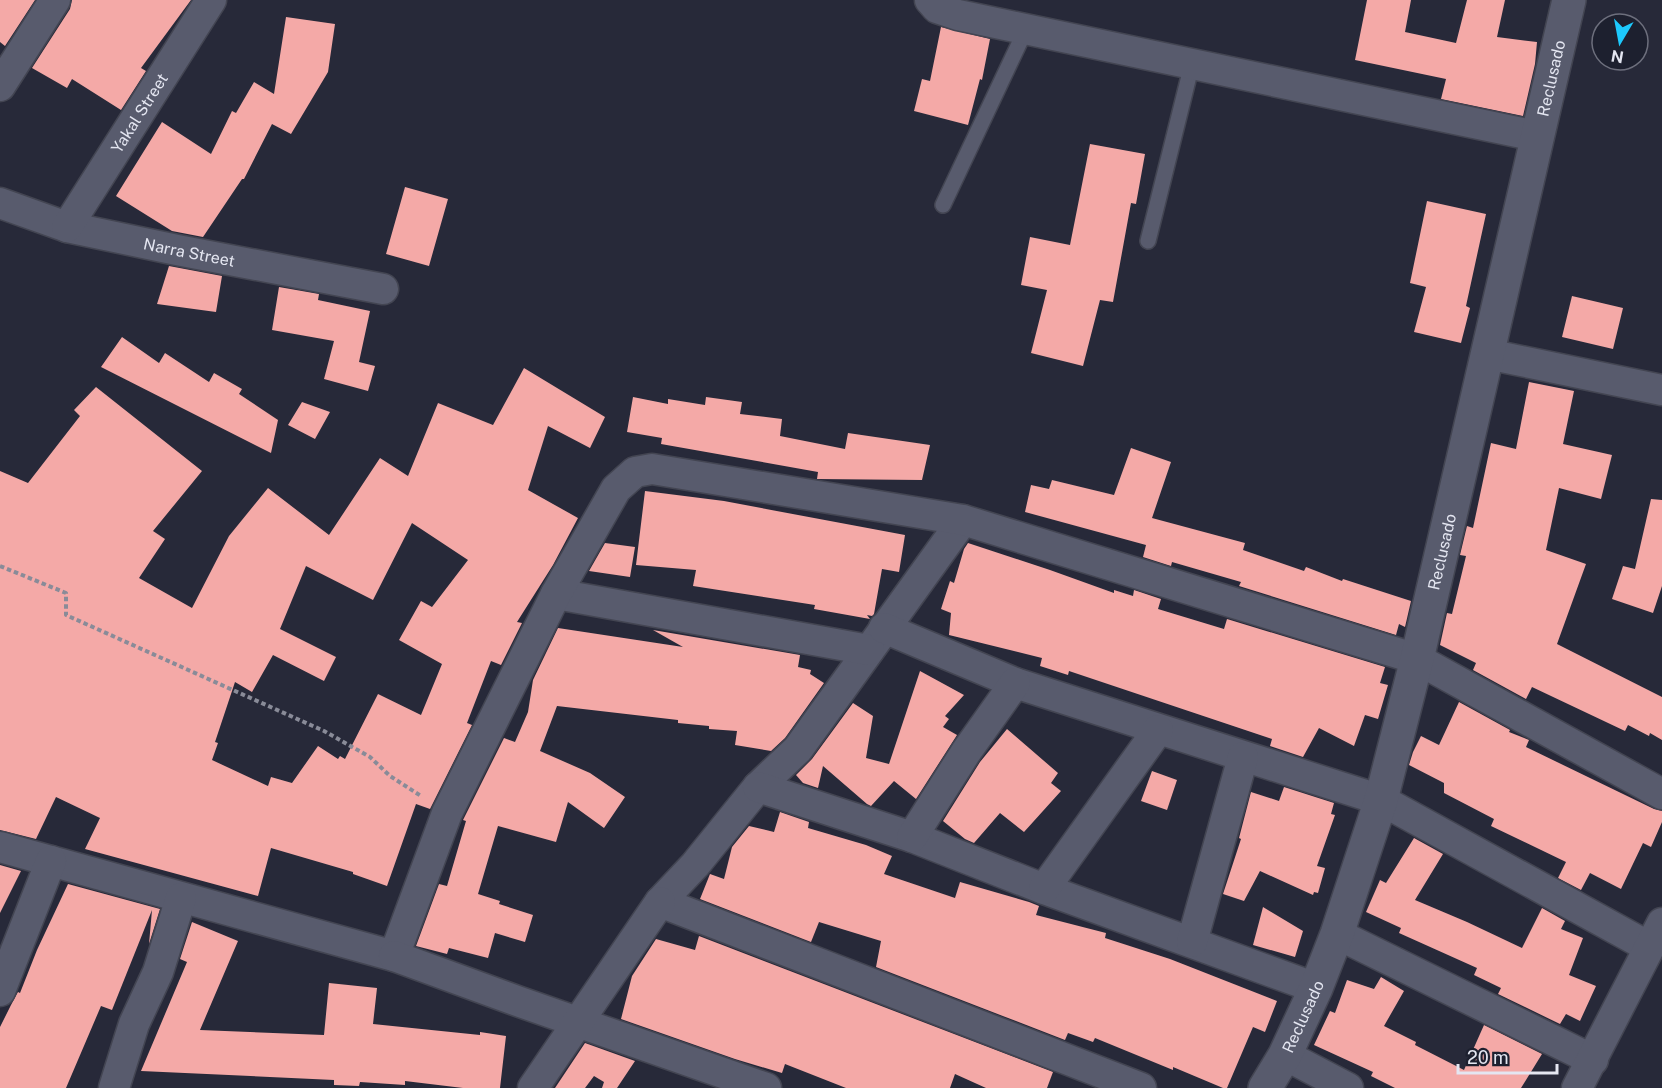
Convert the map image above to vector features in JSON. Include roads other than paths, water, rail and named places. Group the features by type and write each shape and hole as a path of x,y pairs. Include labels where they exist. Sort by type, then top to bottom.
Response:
{"street":[{"path":"0,86 55,0"},
{"name":"Yakal Street","path":"67,227 210,0"},
{"path":"930,0 937,8 958,15 1536,136"},
{"name":"Reclusado","path":"1264,1088 1285,1055 1316,988 1337,934 1381,800 1417,659 1569,0"},
{"name":"Narra Street","path":"0,203 67,227 383,289"},
{"path":"1487,354 1662,390"},
{"path":"394,956 447,813 556,594 616,489 634,472 652,470 963,520 1417,659 1662,794"},
{"path":"533,1088 660,902 695,865 758,787 798,750 963,520"},
{"path":"556,594 877,639 1381,800 1656,935 1577,1088"},
{"path":"912,837 966,752 1015,683"},
{"path":"1044,889 1158,730"},
{"path":"1192,942 1243,757"},
{"path":"758,787 912,837 1044,889 1316,988"},
{"path":"0,847 394,956 766,1088"},
{"path":"0,991 51,861"},
{"path":"115,1088 134,1024 158,972 182,898"},
{"path":"660,902 1141,1088"},
{"path":"1337,934 1593,1060"},
{"path":"1285,1055 1348,1088"}],"lane":[{"path":"943,205 1026,29"},
{"path":"1148,241 1192,64"}]}
